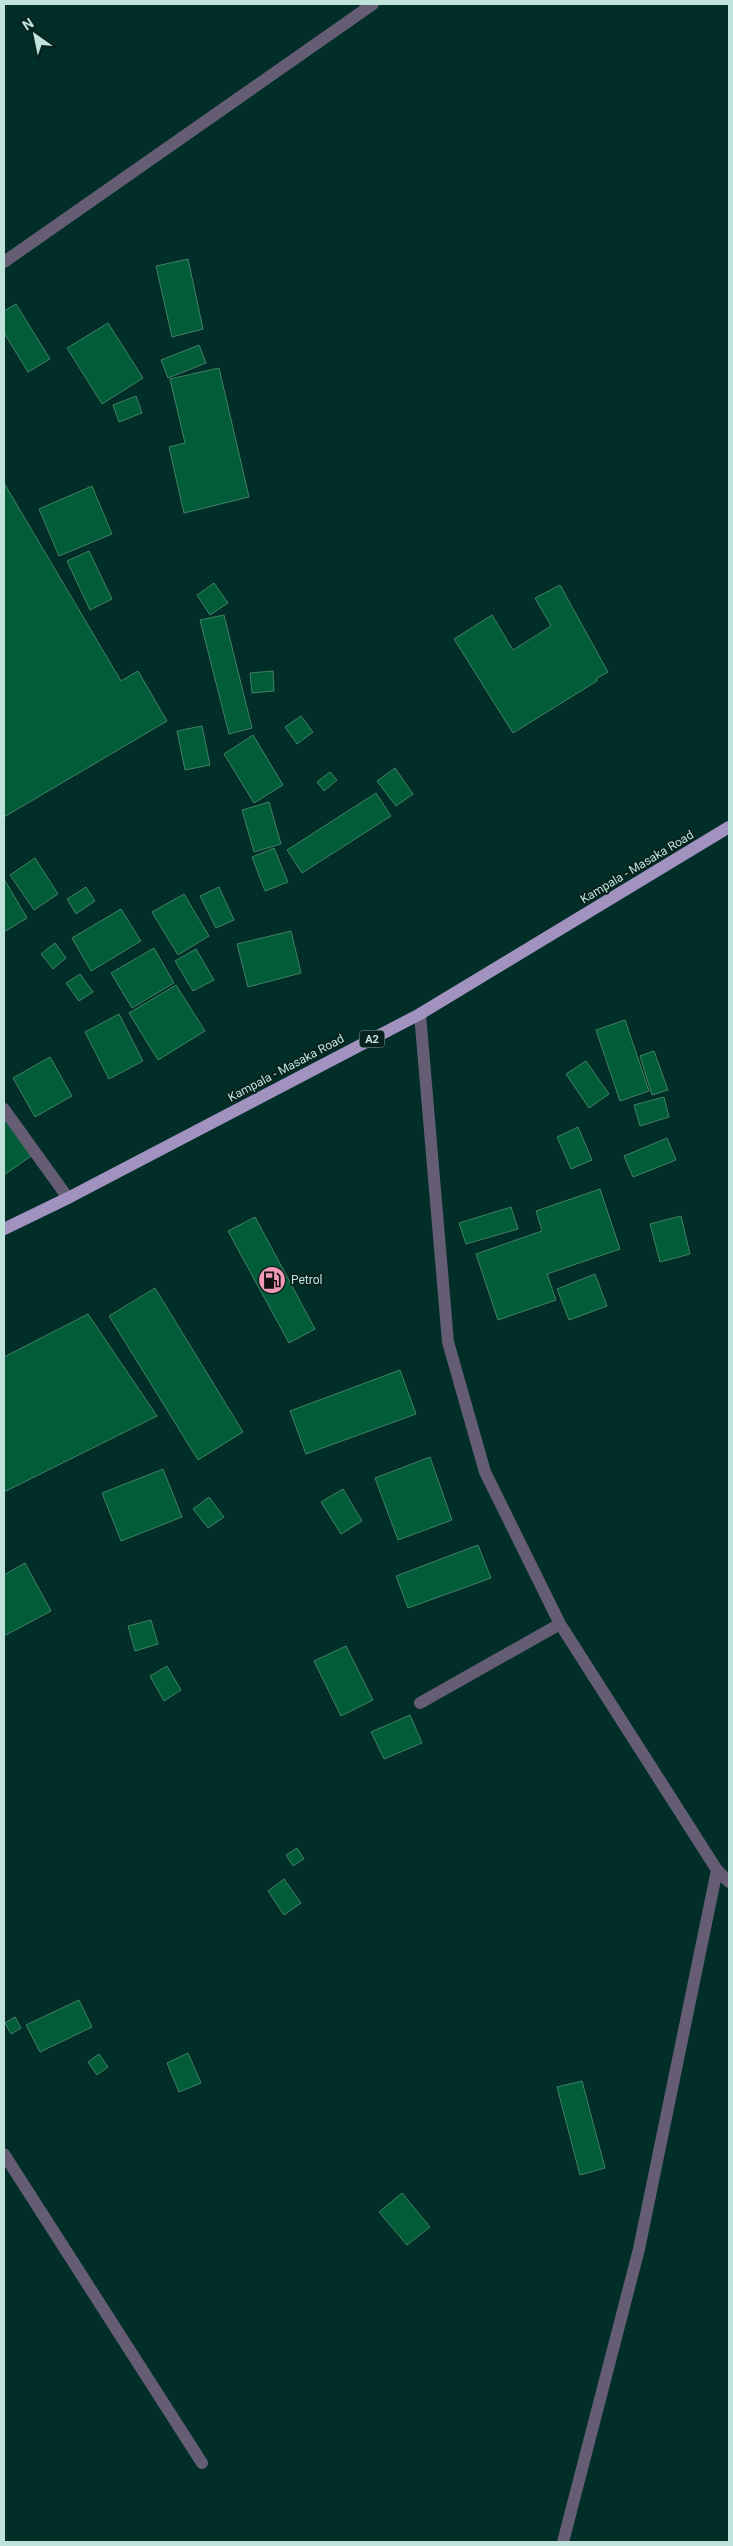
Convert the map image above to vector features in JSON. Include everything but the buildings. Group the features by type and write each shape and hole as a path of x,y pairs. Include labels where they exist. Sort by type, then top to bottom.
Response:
{"main road":[{"name":"Kampala - Masaka Road","path":"4,1229 68,1198 420,1014 729,827"}],"street":[{"path":"4,262 373,4"},
{"path":"420,1014 448,1342 485,1472 560,1624 717,1870 729,1882"},
{"path":"4,1109 68,1198"},
{"path":"420,1703 560,1624"},
{"path":"563,2542 639,2249 717,1870"},
{"path":"4,2154 202,2463"}],"place":[{"name":"Petrol","path":"272,1280"}]}
